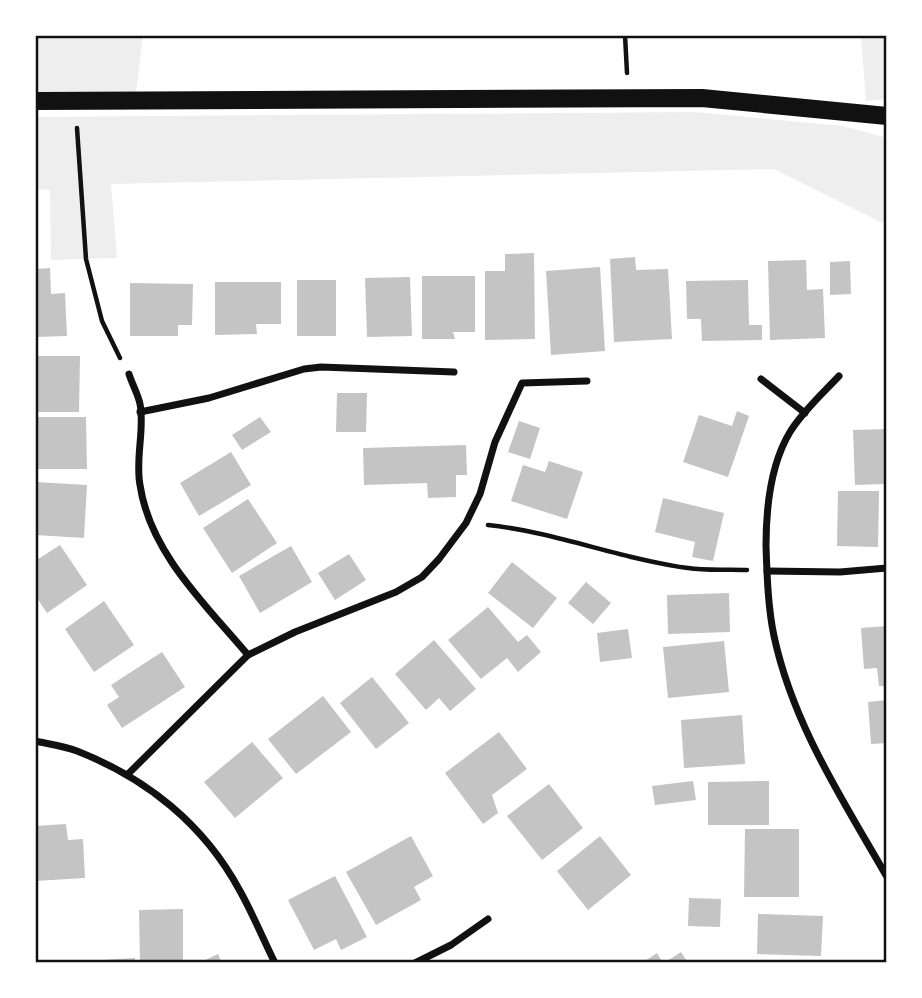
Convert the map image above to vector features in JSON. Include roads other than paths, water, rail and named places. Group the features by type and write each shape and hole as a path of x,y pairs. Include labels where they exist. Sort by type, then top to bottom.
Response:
{"main road":[{"path":"35,101 702,98 887,116"}],"street":[{"path":"140,412 209,398 304,369 321,367 454,372"},
{"path":"129,374 141,405 138,474 152,527 172,563 195,594 248,655"},
{"path":"839,376 790,431 775,467 766,519 767,571 774,636 793,701 815,753 887,877"},
{"path":"761,379 806,414"},
{"path":"128,774 248,655 295,632 396,592 422,577 466,523 480,494 495,442 522,383 587,381"},
{"path":"767,571 840,572 887,568"},
{"path":"35,741 75,750 128,774 171,804 205,840 239,889 275,963"},
{"path":"415,963 451,944 488,919"}]}
